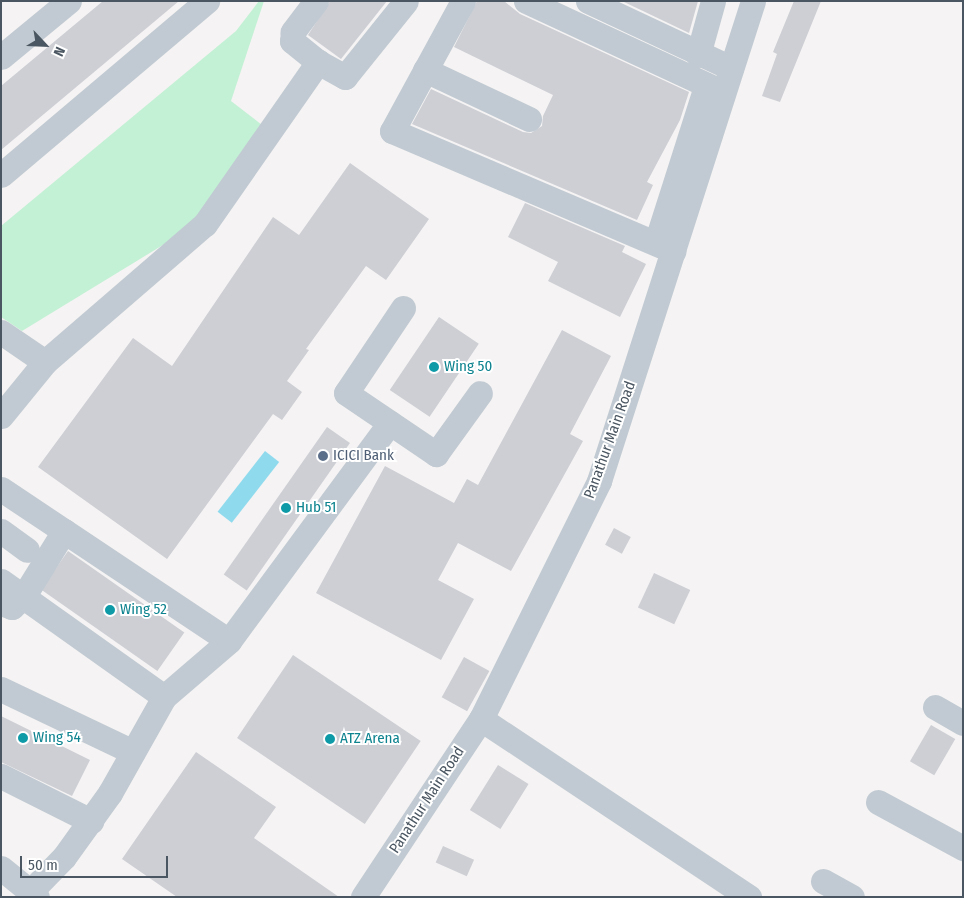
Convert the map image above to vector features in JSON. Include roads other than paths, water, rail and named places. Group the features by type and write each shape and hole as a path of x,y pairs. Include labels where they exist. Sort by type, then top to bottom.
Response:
{"street":[{"path":"1,57 69,1"},
{"path":"1,175 207,1"},
{"path":"316,1 291,37 295,45 318,62 342,76 348,76 406,1"},
{"path":"463,1 392,131 665,247"},
{"path":"526,1 714,89"},
{"path":"588,1 698,55 731,68"},
{"path":"698,55 713,1"},
{"name":"Panathur Main Road","path":"363,897 481,719 599,481 665,247 714,89 731,68 753,1"},
{"path":"1,416 45,362 205,224 318,62"},
{"path":"425,70 529,119"},
{"path":"403,308 346,393 436,454 480,393"},
{"path":"1,332 45,362"},
{"path":"1,868 34,894 91,820 164,697 229,641 390,423"},
{"path":"1,489 229,641"},
{"path":"1,531 27,550"},
{"path":"12,600 64,531"},
{"path":"1,581 12,600 164,697"},
{"path":"1,689 133,752"},
{"path":"935,707 963,723"},
{"path":"481,719 749,897"},
{"path":"1,776 91,820"},
{"path":"878,802 963,848"},
{"path":"823,881 852,897"}],"water":[{"path":"265,451 279,462 232,523 218,512"}],"place":[{"name":"Wing 50","path":"434,367"},
{"name":"ICICI Bank","path":"323,456"},
{"name":"Hub 51","path":"286,508"},
{"name":"Wing 52","path":"110,610"},
{"name":"Wing 54","path":"23,738"},
{"name":"ATZ Arena","path":"330,739"}]}
